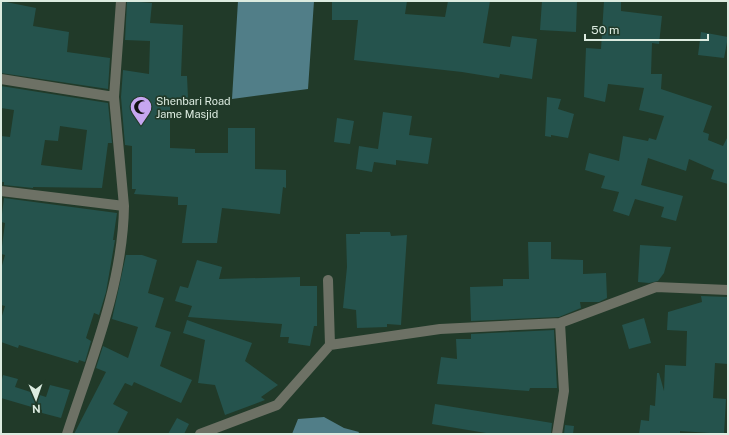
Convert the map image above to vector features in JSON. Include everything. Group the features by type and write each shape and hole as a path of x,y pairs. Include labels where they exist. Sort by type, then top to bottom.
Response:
{"street":[{"path":"67,434 114,288 124,224 124,206 114,97 121,1"},
{"path":"1,79 114,97"},
{"path":"1,192 124,206"},
{"path":"328,280 330,345"},
{"path":"200,434 278,405 330,345 440,329 560,323 656,287 728,290"},
{"path":"557,434 564,391 560,323"}],"water":[{"path":"238,1 314,1 308,89 232,99"},
{"path":"324,417 344,428 359,432 358,434 292,434 298,419"}],"building":[{"path":"1,1 36,8 33,26 69,32 67,52 110,58 108,89 1,73"},
{"path":"127,1 152,3 150,23 183,25 181,76 187,76 188,98 170,98 170,148 195,149 195,153 228,153 228,128 255,128 255,169 286,170 286,188 283,187 280,214 222,208 217,243 182,243 187,205 178,205 178,197 134,194 136,189 132,189 132,146 125,145 121,97 123,70 149,74 150,41 125,40"},
{"path":"332,1 407,1 405,14 445,17 448,1 490,1 483,43 510,47 512,36 537,39 532,79 500,74 499,78 462,72 354,60 358,20 332,20"},
{"path":"542,1 577,1 576,32 540,30"},
{"path":"604,1 621,1 621,11 662,16 659,44 652,43 651,74 662,74 661,89 712,106 703,132 709,134 708,140 723,146 728,136 728,184 711,179 714,170 689,159 686,171 648,158 641,185 683,196 676,221 661,217 664,207 635,199 629,216 613,211 619,192 601,188 605,176 585,170 589,153 619,161 623,136 648,141 649,138 656,140 664,116 639,110 644,88 608,84 605,102 584,97 586,48 601,49"},
{"path":"701,32 728,37 724,58 698,55"},
{"path":"1,86 108,103 112,143 108,143 102,188 33,188 4,185 4,182 1,182 1,136 10,137 14,110 1,108","holes":["60,126 87,130 82,170 41,165 45,140 58,141"]},
{"path":"547,97 561,99 558,109 574,114 568,138 551,135 551,137 545,136"},
{"path":"383,112 412,116 409,135 432,138 428,164 396,160 396,165 374,162 372,172 356,169 359,146 378,149"},
{"path":"337,118 354,121 350,144 334,142"},
{"path":"4,198 117,213 113,240 115,240 106,292 99,315 94,313 86,338 91,341 85,362 79,360 78,363 19,345 18,348 1,342 1,319 5,306 1,305 1,269 5,255 1,254 5,223 1,222"},
{"path":"360,232 390,232 391,236 407,235 401,325 387,324 387,327 357,328 356,310 343,308 347,267 346,234 360,234"},
{"path":"528,242 551,242 551,259 583,260 583,274 606,273 607,298 599,302 580,302 581,308 559,317 471,321 470,287 503,286 503,279 529,279"},
{"path":"640,245 671,247 664,273 658,281 649,283 638,282"},
{"path":"126,255 142,255 157,260 148,293 164,298 155,327 171,332 160,366 192,380 181,403 134,382 132,386 125,383 113,404 128,412 117,434 74,434 106,372 96,368 103,346 128,358 138,327 112,319"},
{"path":"197,260 222,267 219,279 300,277 300,286 317,286 317,326 314,326 310,346 288,343 289,337 280,337 282,324 188,317 192,306 175,301 180,286 188,288"},
{"path":"701,296 728,297 728,364 715,363 713,398 726,399 724,434 680,431 680,434 639,434 641,420 649,421 650,405 655,406 657,373 659,373 664,391 665,365 686,366 687,331 667,330 668,312 702,302"},
{"path":"644,318 651,343 629,349 622,325"},
{"path":"187,320 252,343 245,361 278,385 261,397 265,400 225,415 215,385 198,383 205,340 183,333"},
{"path":"554,330 557,388 530,388 529,391 437,384 441,357 457,359 456,339 471,339 471,334"},
{"path":"3,375 18,379 15,387 46,397 50,385 70,390 61,418 42,413 42,410 1,398 1,383"},
{"path":"435,404 552,423 551,434 492,434 432,424"},
{"path":"177,418 189,424 184,434 168,434"},
{"path":"565,425 574,426 573,434 564,434"}],"place":[{"name":"Shenbari Road Jame Masjid","path":"141,126"}]}
